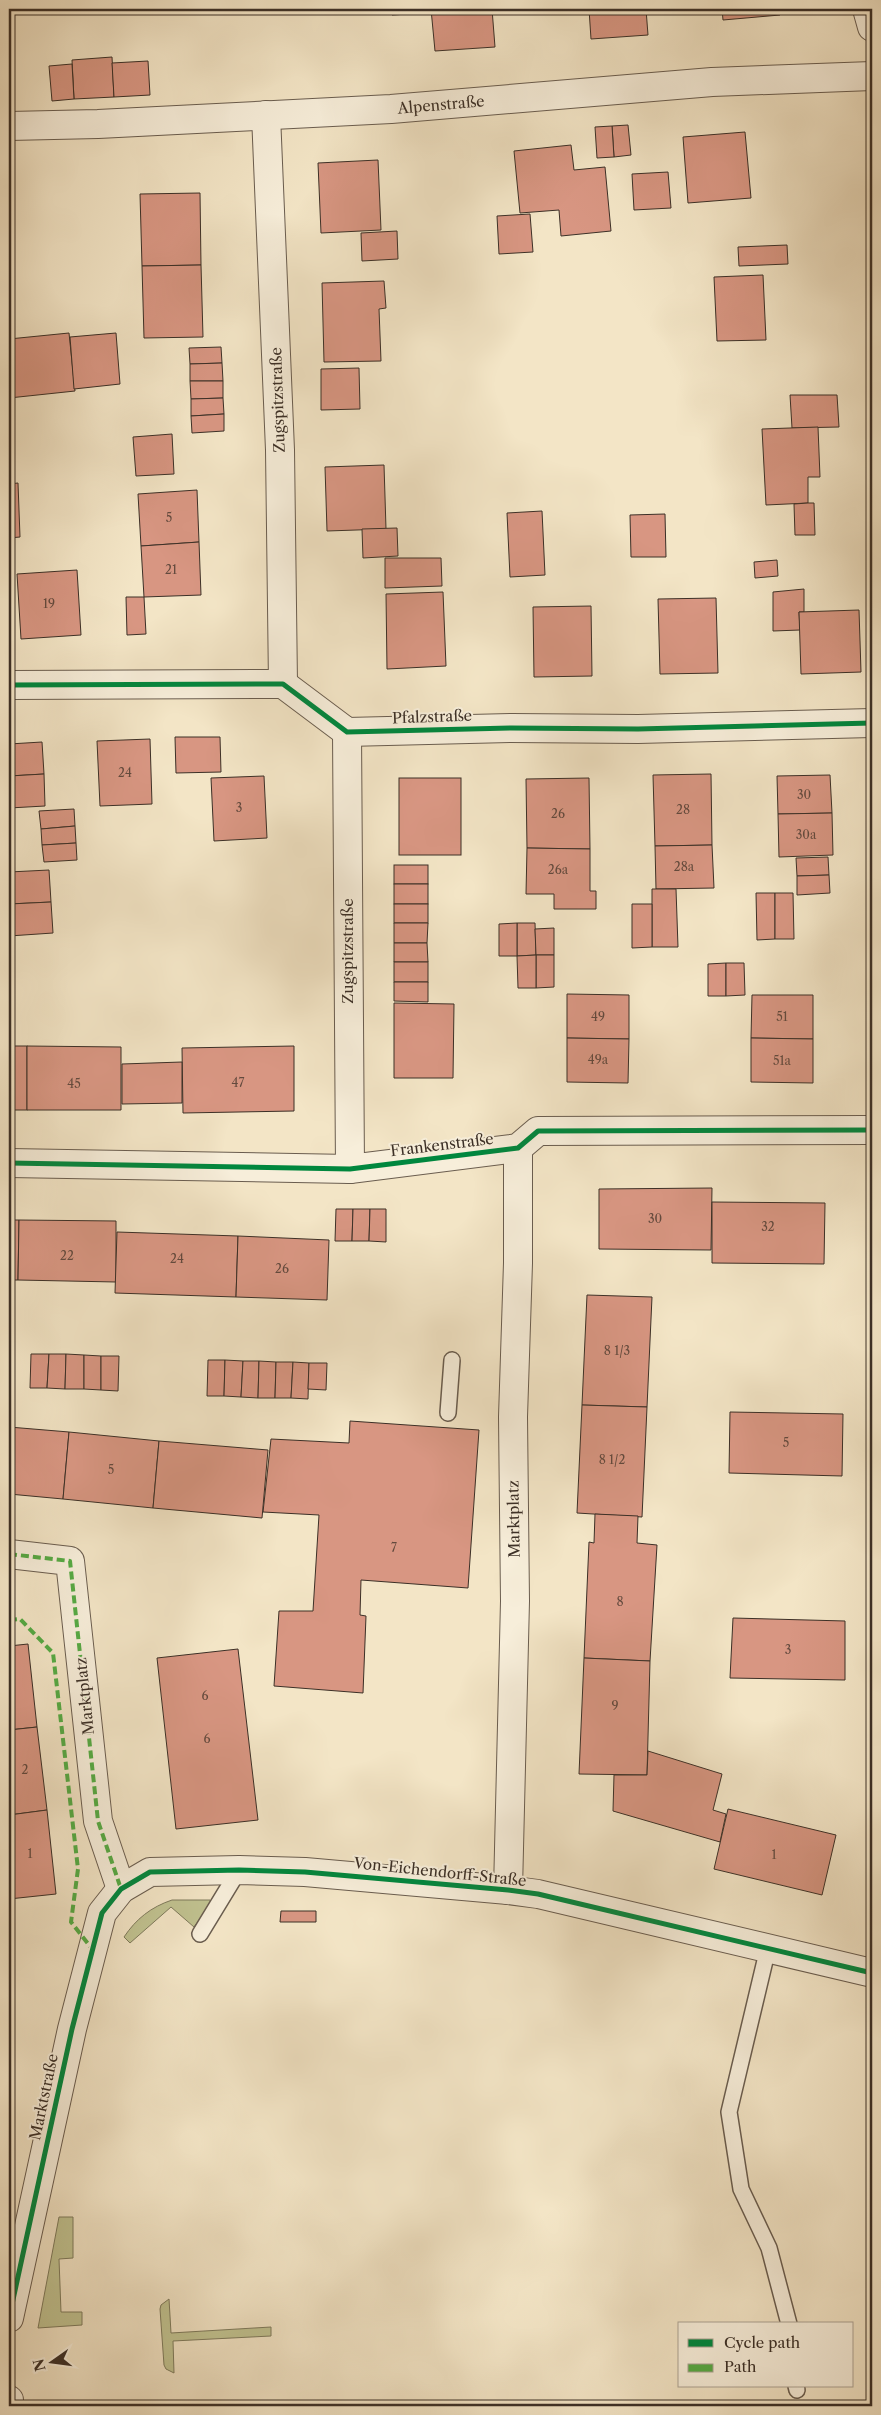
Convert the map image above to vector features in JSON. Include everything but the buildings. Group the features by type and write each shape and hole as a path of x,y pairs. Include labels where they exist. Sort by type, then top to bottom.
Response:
{"street":[{"path":"867,9 872,28"},
{"name":"Alpenstraße","path":"9,126 98,124 391,109 712,82 872,76"},
{"name":"Zugspitzstraße","path":"266,115 279,440 283,684"},
{"path":"9,685 283,684 347,732"},
{"name":"Pfalzstraße","path":"347,732 518,727 638,729 872,723"},
{"name":"Zugspitzstraße","path":"347,732 350,1169"},
{"path":"518,1148 538,1131 872,1130"},
{"name":"Frankenstraße","path":"9,1163 350,1169 518,1148"},
{"name":"Marktplatz","path":"508,1890 515,1601 513,1417 518,1262 518,1148"},
{"name":"Marktplatz","path":"9,1554 70,1561 98,1821 121,1889"},
{"name":"Von-Eichendorff-Straße","path":"121,1889 150,1872 240,1870 305,1872 508,1890 538,1894 872,1973"},
{"name":"Marktstraße","path":"9,2318 72,2029 102,1913 121,1889"},
{"path":"9,2400 9,2406"}],"lane":[{"path":"448,1413 452,1360"},
{"path":"200,1934 240,1870"},
{"path":"768,1948 729,2112 741,2189 768,2248 788,2322"}],"green space":[{"path":"172,1900 210,1900 212,1903 194,1927 171,1907 130,1943 124,1937 145,1914 157,1906"},
{"path":"59,2217 73,2217 73,2258 59,2259 61,2312 82,2312 82,2325 38,2328"},
{"path":"169,2299 171,2333 271,2327 271,2336 173,2341 174,2373 166,2369 164,2365 160,2309 161,2305"}],"marked path":[{"path":"9,1554 70,1561 98,1821 121,1889"},
{"path":"9,1620 20,1619 53,1653 78,1869 71,1922 93,1950"}],"cycle path":[{"path":"9,685 283,684 347,732 511,728 638,729 872,723"},
{"path":"9,1163 350,1169 518,1148 538,1131 872,1130"},
{"path":"9,2318 72,2029 102,1913 121,1889 150,1872 239,1870 305,1872 538,1894 872,1973"}]}
